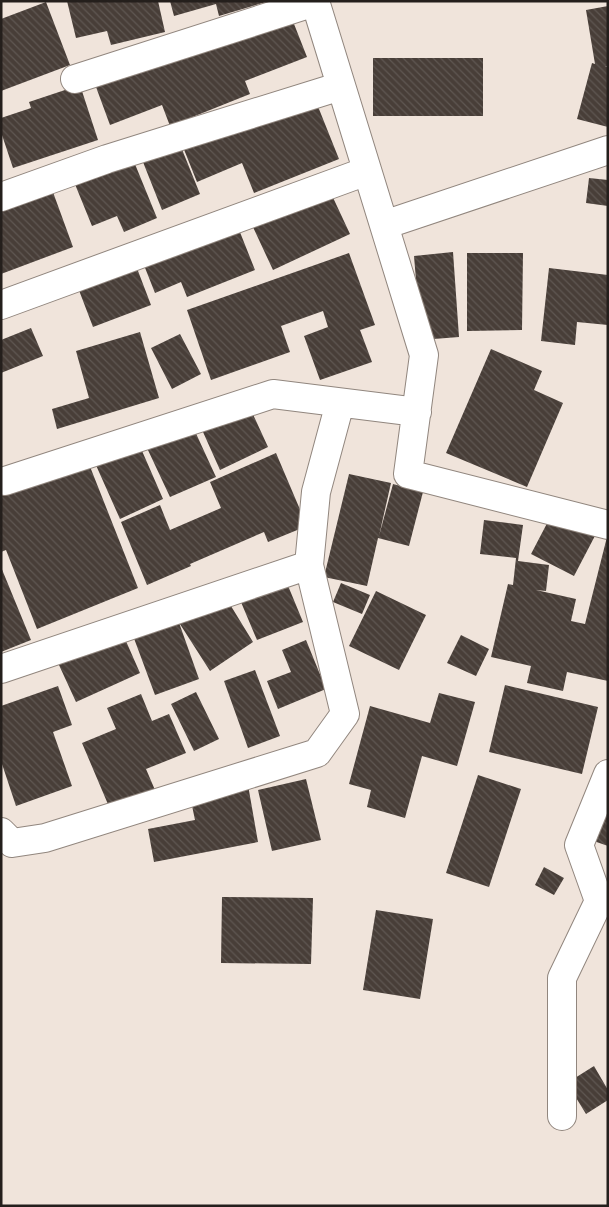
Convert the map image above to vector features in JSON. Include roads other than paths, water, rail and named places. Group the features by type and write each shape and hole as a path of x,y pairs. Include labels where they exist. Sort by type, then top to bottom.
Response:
{"street":[{"path":"74,79 315,2 424,355 408,474 608,525"},
{"path":"1,197 107,159 342,86"},
{"path":"384,226 608,150"},
{"path":"1,305 367,171"},
{"path":"5,481 273,394 416,412"},
{"path":"1,832 12,843 45,838 317,753 345,714 308,565 316,492 340,403"},
{"path":"1,669 308,565"},
{"path":"562,1116 562,978 599,901 579,845 608,774"}]}
